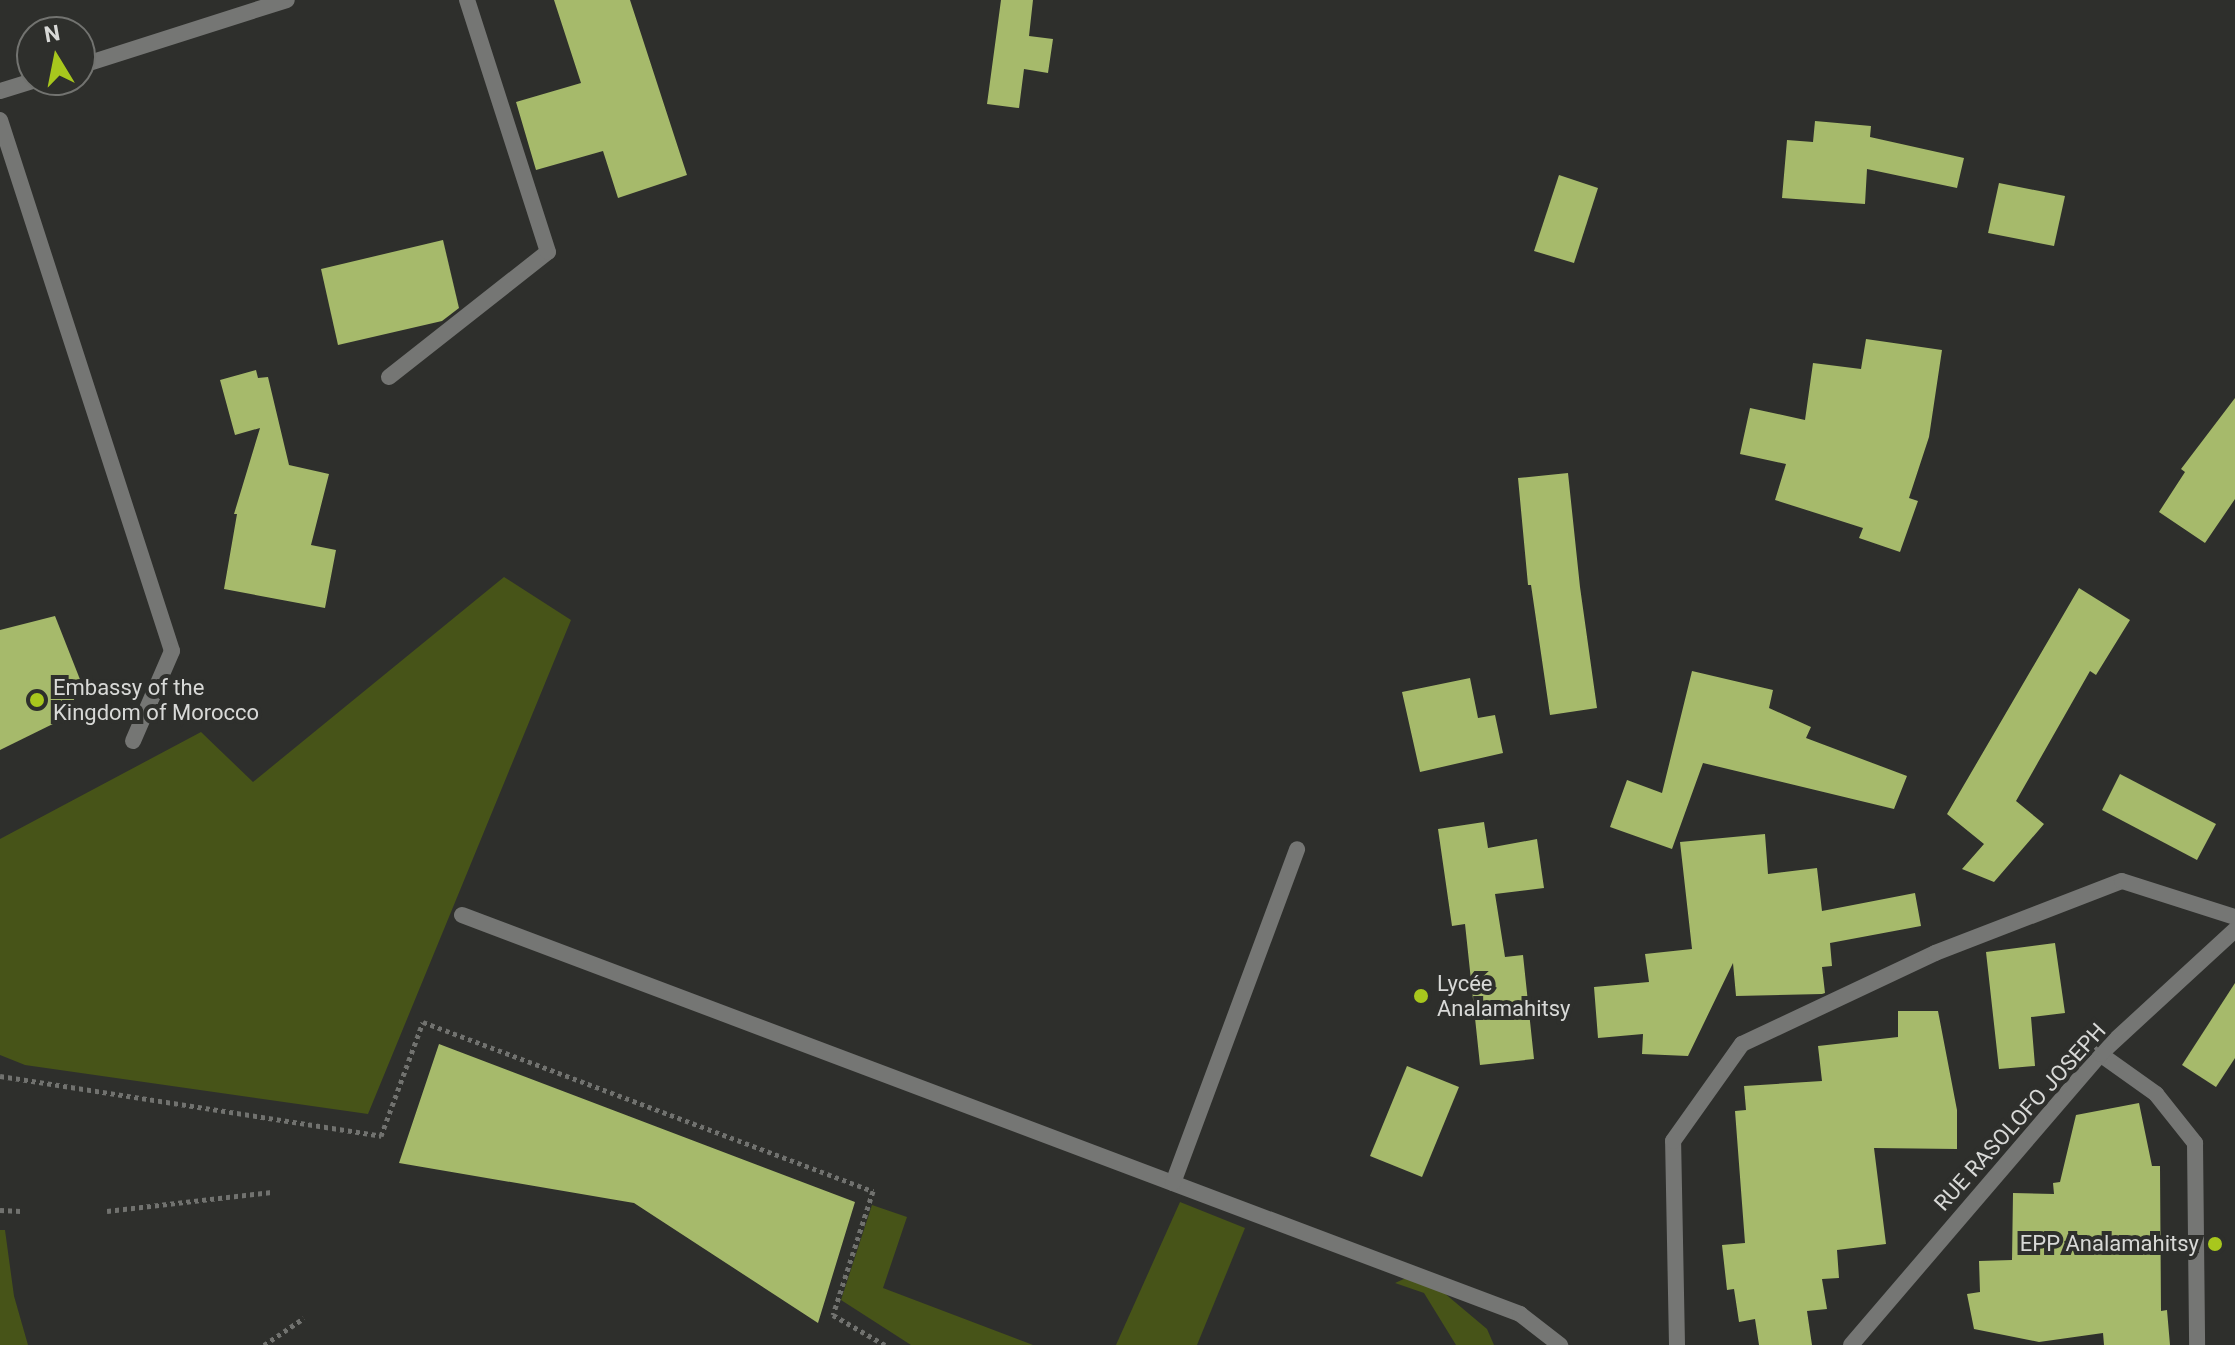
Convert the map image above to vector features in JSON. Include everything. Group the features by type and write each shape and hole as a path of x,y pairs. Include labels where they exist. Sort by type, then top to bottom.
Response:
{"street":[{"path":"96,61 287,0"},
{"path":"389,377 548,252 467,0"},
{"path":"0,120 172,651 133,741"},
{"path":"1173,1183 1297,849"},
{"path":"1677,1345 1673,1141 1742,1044 1935,953 2122,881 2235,917"},
{"path":"462,915 1520,1314 1560,1345"},
{"name":"RUE RASOLOFO JOSEPH","path":"1851,1345 2100,1054 2235,930"},
{"path":"2100,1054 2156,1094 2195,1143 2197,1345"}],"path":[{"path":"0,1076 381,1136 423,1022 873,1191 833,1315 885,1345"},
{"path":"107,1211 272,1192"},
{"path":"0,1210 21,1211"},
{"path":"264,1345 304,1318"}],"green space":[{"path":"504,577 571,620 368,1114 25,1065 0,1055 0,839 201,732 253,782"},
{"path":"1180,1202 1245,1228 1197,1345 1116,1345"},
{"path":"872,1205 907,1217 883,1288 1033,1345 911,1345 841,1300"},
{"path":"0,1230 5,1230 14,1296 28,1345 0,1345"},
{"path":"1406,1278 1443,1292 1487,1329 1494,1345 1456,1345 1424,1293 1395,1283"}],"building":[{"path":"554,0 630,0 687,175 618,198 603,151 536,170 516,102 581,83"},
{"path":"1001,0 1033,0 1029,36 1053,39 1048,73 1024,69 1019,108 987,104"},
{"path":"1815,121 1871,126 1870,137 1964,158 1957,188 1867,169 1865,204 1782,198 1787,140 1813,142"},
{"path":"1559,175 1598,188 1574,263 1534,251"},
{"path":"1999,183 2065,196 2054,246 1988,233"},
{"path":"443,240 459,308 442,321 338,345 321,269"},
{"path":"1866,339 1942,350 1929,437 1909,498 1918,501 1900,552 1859,538 1863,528 1775,500 1786,464 1740,454 1750,408 1805,420 1813,363 1861,369"},
{"path":"256,370 258,378 268,377 289,465 329,474 311,545 336,550 325,608 224,589 237,514 234,514 260,428 235,435 220,380"},
{"path":"2235,398 2235,499 2205,543 2159,512 2185,472 2181,469"},
{"path":"1568,473 1597,708 1550,715 1531,585 1528,585 1518,478"},
{"path":"2079,588 2130,620 2096,675 2090,671 2016,801 2044,824 1994,882 1962,869 1984,844 1947,814"},
{"name":"Embassy of the Kingdom of Morocco","path":"55,616 81,682 67,717 0,750 0,630"},
{"path":"1692,671 1773,690 1769,708 1811,727 1806,738 1907,776 1894,809 1703,763 1672,849 1610,827 1627,780 1662,793"},
{"path":"1470,678 1478,718 1495,715 1503,753 1420,772 1402,692"},
{"path":"2120,774 2216,824 2197,860 2102,810"},
{"path":"1484,822 1488,848 1537,839 1544,888 1495,894 1505,957 1523,955 1534,1059 1480,1065 1465,924 1452,926 1438,829"},
{"path":"1765,834 1768,874 1817,868 1822,911 1915,893 1921,926 1830,943 1832,966 1822,967 1825,993 1822,994 1736,996 1733,963 1688,1056 1642,1054 1643,1034 1598,1038 1594,987 1649,982 1645,954 1692,949 1680,842"},
{"path":"2055,943 2065,1013 2031,1017 2035,1066 1999,1069 1986,952"},
{"path":"2235,983 2235,1058 2216,1087 2182,1065"},
{"path":"1898,1011 1938,1011 1957,1110 1957,1149 1874,1148 1886,1244 1837,1250 1839,1278 1822,1279 1827,1309 1807,1311 1812,1345 1759,1345 1755,1319 1739,1322 1734,1289 1727,1290 1722,1245 1745,1243 1735,1111 1746,1110 1744,1086 1822,1081 1818,1046 1898,1037"},
{"path":"439,1044 855,1202 818,1323 634,1203 399,1163"},
{"path":"1407,1066 1459,1087 1422,1177 1370,1156"},
{"path":"2139,1103 2152,1166 2160,1166 2161,1311 2167,1310 2170,1345 2104,1345 2103,1333 2039,1342 1974,1329 1967,1294 1980,1292 1979,1261 2012,1260 2013,1193 2054,1194 2053,1183 2060,1182 2076,1115"}],"place":[{"name":"Embassy of the Kingdom of Morocco","path":"37,700"},
{"name":"Lycée Analamahitsy","path":"1421,996"},
{"name":"EPP Analamahitsy","path":"2215,1244"}]}
